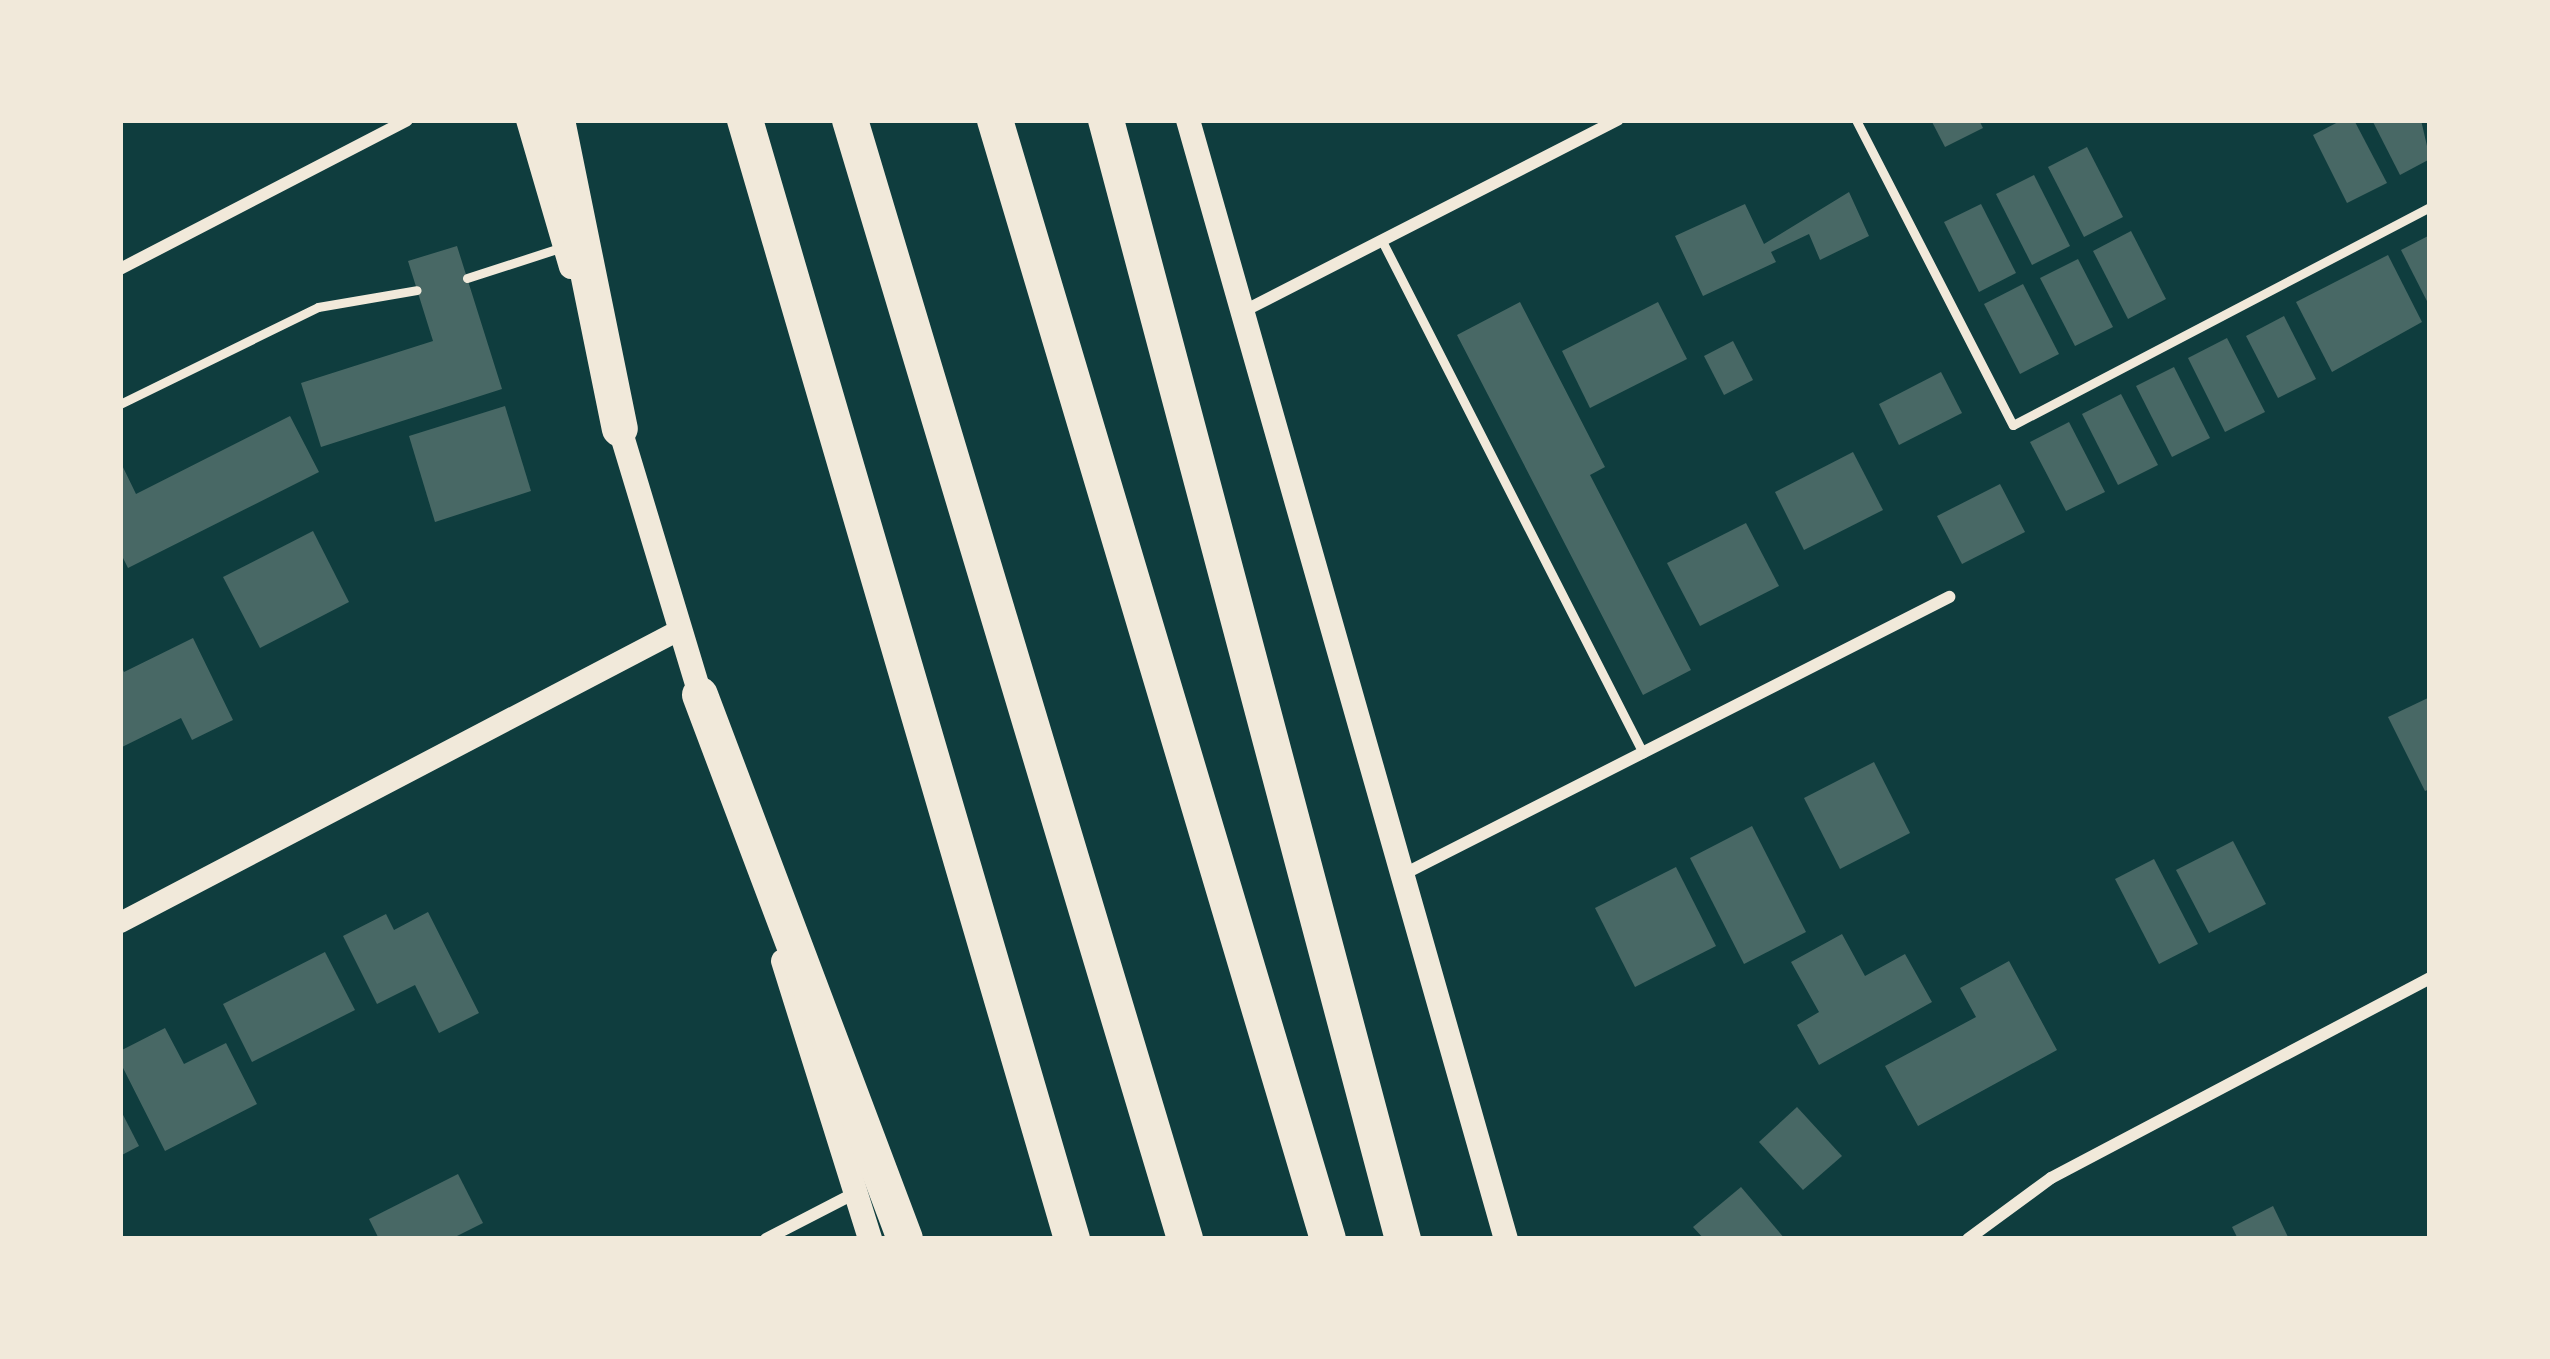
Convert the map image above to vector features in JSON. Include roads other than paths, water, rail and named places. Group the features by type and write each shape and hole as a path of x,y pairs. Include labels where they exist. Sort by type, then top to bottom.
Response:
{"highway":[{"path":"557,120 620,429"},
{"path":"745,120 1072,1239"},
{"path":"850,120 1185,1239"},
{"path":"995,120 1328,1239"},
{"path":"1106,120 1402,1239"},
{"path":"700,694 904,1239"}],"main road":[{"path":"528,120 870,1239"},
{"path":"1188,120 1506,1239"}],"street":[{"path":"120,269 407,120"},
{"path":"1242,312 1618,120"},
{"path":"1402,875 1949,598"},
{"path":"120,922 680,629"},
{"path":"1968,1239 2051,1178 2430,978"},
{"path":"766,1239 855,1193"}],"lane":[{"path":"1856,120 2013,425 2430,207"},
{"path":"1382,241 1643,752"},
{"path":"467,278 565,246"},
{"path":"120,404 318,307 417,290"}]}
